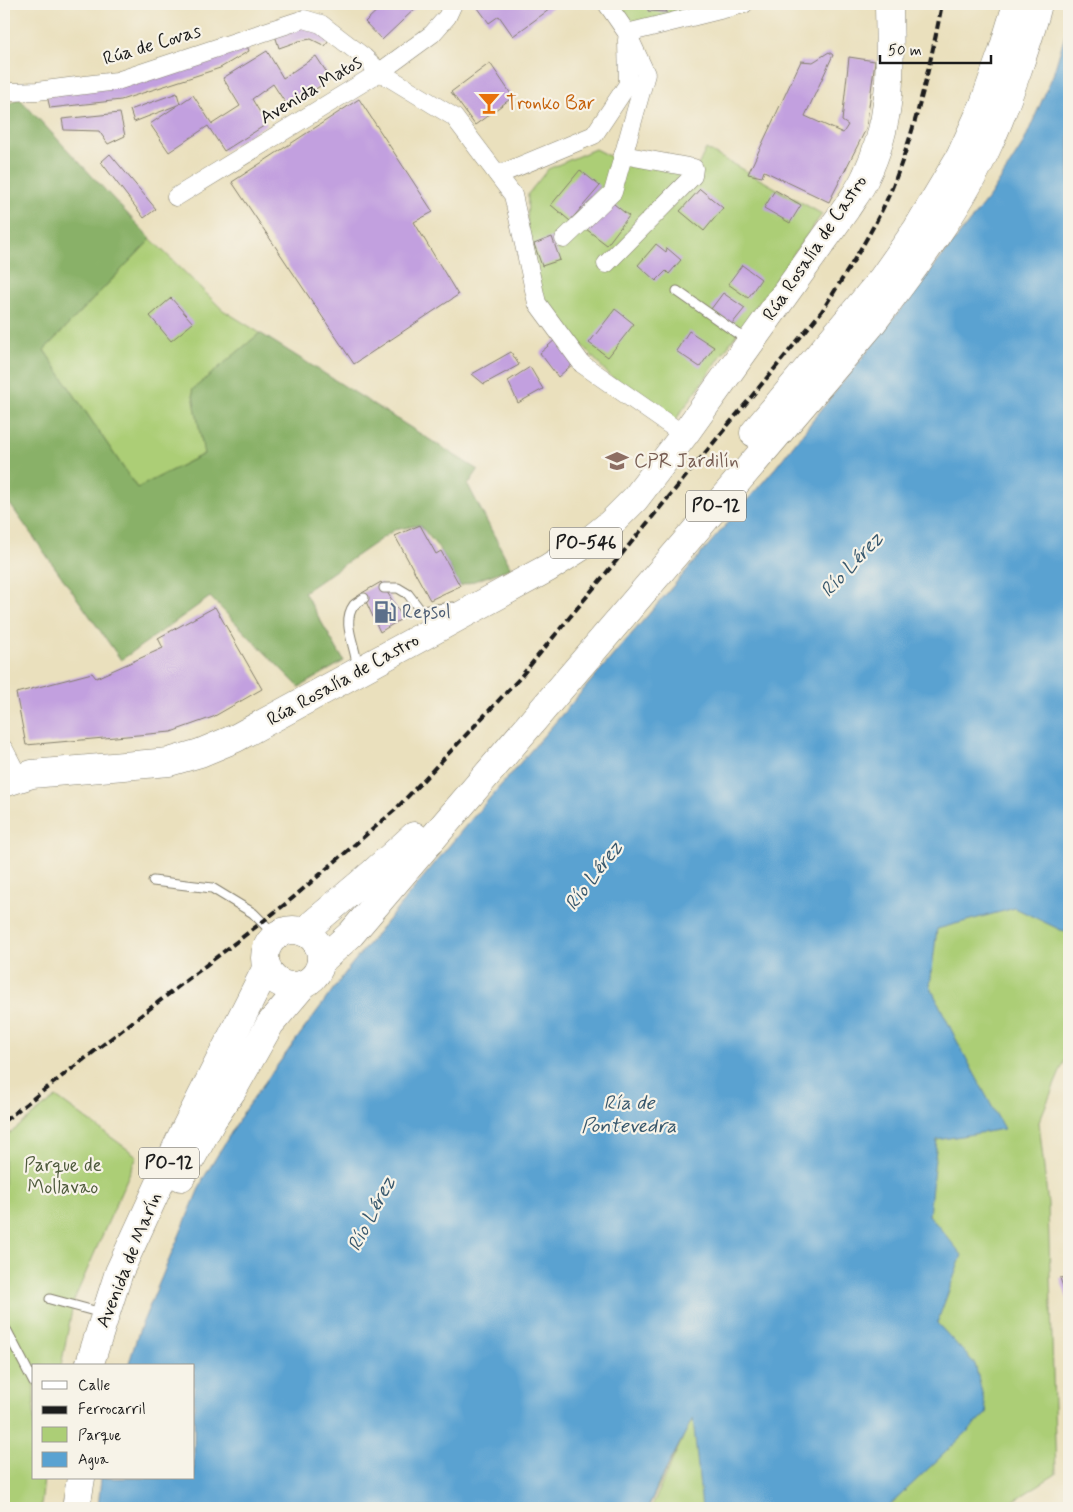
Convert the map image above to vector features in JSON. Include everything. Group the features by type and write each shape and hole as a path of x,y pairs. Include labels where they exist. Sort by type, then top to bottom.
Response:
{"main road":[{"name":"Rúa Rosalía de Castro","path":"11,780 32,774 169,762 200,754 236,738 548,568 584,545 610,524 635,499 684,435 846,209 866,177 877,150 886,119 890,86 889,4"},
{"name":"PO-12","path":"303,932 392,857 437,812 882,279 917,229 960,157 984,104 1017,4"},
{"name":"PO-12","path":"320,961 351,934 864,334 907,277 937,234 971,178 990,141 1011,89 1034,22 1038,4"},
{"path":"294,930 303,932 311,936 317,944 320,952 320,961 315,975 304,984 286,985 271,975 266,967 266,950 270,942 284,931 294,930"},
{"name":"Avenida de Marín","path":"90,1364 119,1272 183,1133 266,967"},
{"name":"Avenida de Marín","path":"107,1364 132,1286 154,1231 179,1182 213,1118 232,1091 270,1024 304,984"},
{"path":"60,1508 64,1480"},
{"path":"76,1508 81,1480"}],"street":[{"name":"Avenida Matos","path":"176,197 380,72 432,34 447,18 453,4"},
{"path":"564,239 612,192 646,74 627,33 607,4"},
{"path":"627,33 744,4"},
{"name":"Rúa de Covas","path":"4,94 117,81 304,19 321,24 364,57 380,72 454,118 513,195 536,303 582,364 684,435"},
{"path":"498,175 594,135 628,84 627,33"},
{"path":"606,264 693,176 694,168 623,155"},
{"path":"4,749 11,780"}],"lane":[{"path":"677,291 750,342"},
{"path":"384,588 398,588 408,594 421,611 452,606 466,613"},
{"path":"356,673 357,659 352,647 349,630 350,615 354,605 364,598"},
{"path":"153,881 212,888 252,913 276,936"},
{"path":"50,1298 105,1313"},
{"path":"4,1330 7,1331 32,1381"}],"green space":[{"path":"612,4 718,4 628,29"},
{"path":"19,98 151,239 44,350 137,488 204,454 192,390 260,333 478,470 468,485 511,568 460,586 441,551 420,525 394,530 304,592 344,661 299,687 210,597 121,660 7,500 4,502 4,107"},
{"path":"595,149 615,159 615,194 625,160 693,176 706,149 822,214 674,422 610,376 543,302 527,229 528,194 548,169"},
{"path":"151,239 223,310 260,333 193,390 204,454 137,488 44,350"},
{"path":"1069,486 1069,1050 1039,1122 1048,1205 1056,1474 1002,1508 651,1508 686,1431 648,1508 421,1508"},
{"name":"Parque de Mollavao","path":"56,1097 137,1156 74,1300 61,1364 32,1364 32,1480 44,1480 41,1508 4,1508 4,1138"}],"water":[{"name":"Ría de Pontevedra","path":"1069,22 1069,934 1015,908 937,929 930,986 1004,1129 937,1140 929,1215 962,1255 937,1323 975,1364 987,1413 887,1508 702,1508 693,1418 648,1508 98,1508 101,1480 195,1480 195,1364 129,1364 139,1331 203,1179 246,1108 351,965 463,829 776,467 990,196 1023,144 1053,75"}],"building":[{"path":"384,4 420,4 382,40 365,22"},
{"path":"475,4 557,4 513,36 499,16 489,23"},
{"path":"648,4 664,4 667,12 648,11"},
{"path":"316,26 332,37 325,46 311,39 279,48 275,35 297,27"},
{"path":"247,46 249,51 220,68 121,100 50,108 47,96"},
{"path":"267,51 283,78 316,56 331,79 288,107 273,84 252,99 267,124 224,151 208,126 169,152 150,124 193,95 212,124 240,106 223,78"},
{"path":"829,52 833,55 805,116 843,133 848,125 842,121 849,57 875,61 866,129 829,202 764,171 762,177 748,174 801,61 813,62"},
{"path":"490,63 513,97 475,125 451,92"},
{"path":"177,93 180,104 134,122 130,110"},
{"path":"359,99 433,212 414,222 458,295 354,364 232,182"},
{"path":"120,113 125,136 108,144 99,131 64,130 62,119"},
{"path":"110,154 156,209 144,218 101,162"},
{"path":"580,170 600,186 570,221 551,205"},
{"path":"700,189 723,208 704,231 680,211"},
{"path":"775,190 801,205 790,223 764,208"},
{"path":"609,200 629,216 607,245 586,229"},
{"path":"552,237 560,260 542,266 534,244"},
{"path":"656,244 666,252 667,248 681,260 669,274 666,271 656,281 638,265"},
{"path":"742,265 761,279 748,298 728,284"},
{"path":"723,293 745,308 732,324 711,309"},
{"path":"171,298 193,323 171,341 150,316"},
{"path":"615,309 634,324 608,357 589,343"},
{"path":"689,331 714,347 700,367 676,351"},
{"path":"556,339 574,363 558,377 540,353"},
{"path":"511,352 519,365 484,384 472,374"},
{"path":"530,367 543,389 518,403 508,381"},
{"path":"420,525 436,554 441,551 460,586 430,600 395,536"},
{"name":"Repsol","path":"381,582 403,618 380,632 362,593"},
{"path":"215,607 262,689 213,717 171,732 26,745 16,693 92,673 96,678 163,648 158,638"},
{"path":"1069,1277 1069,1304 1060,1278"}],"railway":[{"path":"4,1121 288,902 395,810 518,680 822,311 860,251 885,204 901,165 922,97 942,4"}],"place":[{"name":"Tronko Bar","path":"489,103"},
{"name":"CPR Jardilín","path":"617,461"},
{"name":"Repsol","path":"385,612"}],"water label":[{"name":"Río Lérez","path":"852,565"},
{"name":"Río Lérez","path":"594,876"},
{"name":"Río Lérez","path":"372,1214"}]}
